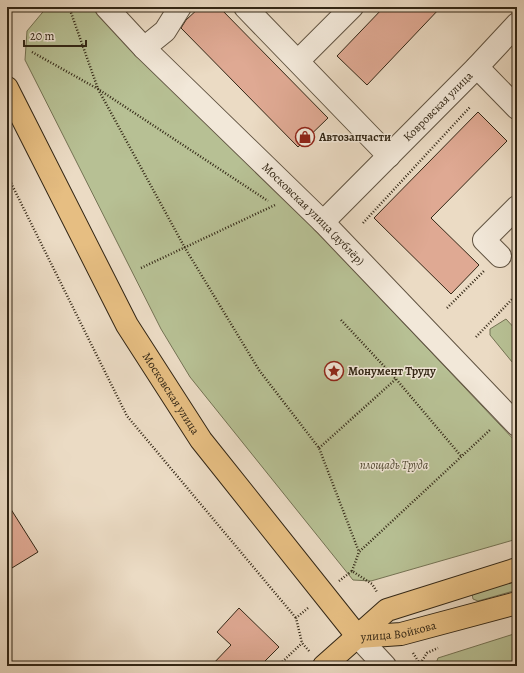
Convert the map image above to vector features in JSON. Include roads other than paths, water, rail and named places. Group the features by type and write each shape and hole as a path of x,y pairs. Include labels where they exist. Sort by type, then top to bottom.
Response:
{"main road":[{"name":"Московская улица","path":"7,88 127,325 201,440 322,595 358,637"},
{"name":"улица Войкова","path":"358,637 388,610 517,569"},
{"name":"улица Войкова","path":"358,637 401,634 517,603"},
{"path":"318,660 358,637"}],"street":[{"name":"Московская улица (дублёр)","path":"106,7 144,48 322,222 512,419"},
{"path":"144,48 165,31 180,7"},
{"path":"245,7 389,156"},
{"path":"298,61 352,7"},
{"name":"Ковровская улица","path":"322,222 477,67 517,24"},
{"path":"477,67 517,108"},
{"path":"500,256 484,240 517,207"},
{"name":"Московская улица","path":"358,637 385,666"}],"place":[{"name":"Автозапчасти","path":"305,137"},
{"name":"Монумент Труду","path":"334,371"}],"park label":[{"name":"площадь Труда","path":"394,465"}]}
